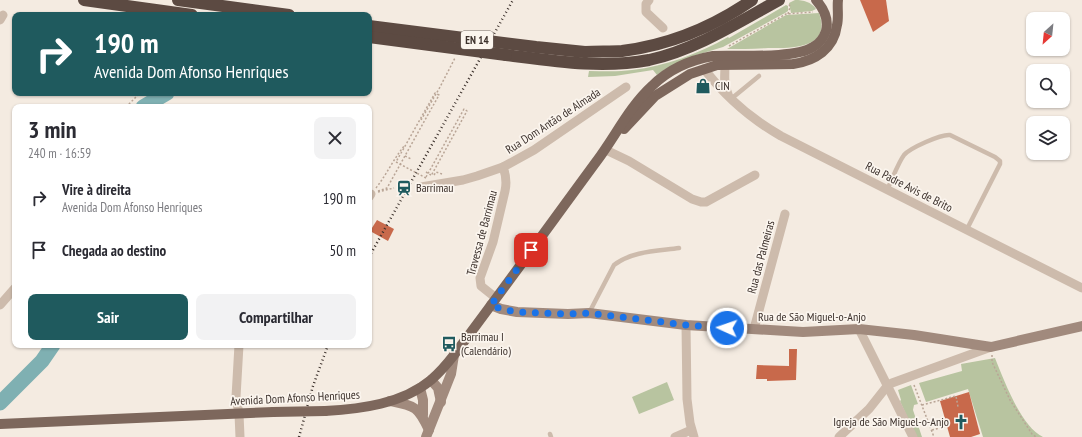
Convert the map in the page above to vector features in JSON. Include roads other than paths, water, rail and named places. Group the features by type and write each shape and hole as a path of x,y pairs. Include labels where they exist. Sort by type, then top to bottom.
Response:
{"highway":[{"path":"84,0 170,12"},
{"path":"178,0 267,12"},
{"name":"EN 14","path":"372,26 585,52 620,51 646,47 700,30 752,0"},
{"name":"EN 14","path":"372,37 583,64 617,64 649,60 679,50 718,34 783,1"}],"main road":[{"name":"Avenida Dom Afonso Henriques","path":"608,146 655,96 680,79 718,62 789,54 807,51 814,47 822,40 827,24 823,10 816,0"},
{"name":"Avenida Dom Afonso Henriques","path":"0,424 348,410 369,407 390,401 420,388 431,380 454,355 608,146 640,98 662,77 689,62 804,63 820,55 830,46 835,36 838,24 838,0"}],"street":[{"path":"649,0 646,4 646,12 663,28"},
{"name":"Rua Padre Avis de Brito","path":"718,62 725,88 731,98"},
{"name":"Rua Padre Avis de Brito","path":"704,69 750,116 781,136 1082,288"},
{"name":"Rua Dom Antão de Almada","path":"424,184 463,180 503,167 534,150 626,87"},
{"path":"608,146 629,161 692,199 701,202 712,200 755,175"},
{"name":"Travessa de Barrimau","path":"494,302 481,286 480,278 493,242 507,183 503,167"},
{"name":"Rua das Palmeiras","path":"754,329 785,214"},
{"path":"0,305 12,291"},
{"name":"Rua de São Miguel-o-Anjo","path":"494,302 501,309 523,312 568,314 589,313 686,325 803,332 859,329 956,341 991,347 1082,326"},
{"path":"675,437 692,434 686,378 686,325"},
{"path":"859,329 869,346 913,437"},
{"path":"869,346 872,337 880,331"},
{"path":"956,341 962,350 962,358"},
{"path":"839,437 868,409 888,385 991,347"},
{"path":"239,348 236,396 239,414 240,437"},
{"path":"428,435 452,371 454,355"},
{"path":"431,380 438,388 441,402"},
{"path":"420,388 423,400 423,416 428,435"},
{"path":"390,401 408,405 417,409 423,416"}],"lane":[{"path":"731,98 759,76"},
{"path":"887,190 904,156 914,148 946,135 950,135 998,159 1000,162 967,229"},
{"path":"589,313 614,265 621,260 641,253 679,248"}],"waterway":[{"path":"148,104 162,96"},
{"path":"0,403 42,361 51,348"}],"railway":[{"path":"372,252 513,0"},
{"path":"299,437 313,386 327,348"}],"place":[{"name":"CIN","path":"703,86"},
{"name":"Barrimau","path":"404,188"},
{"name":"Barrimau I (Calendário)","path":"449,344"},
{"name":"Igreja de São Miguel-o-Anjo","path":"961,422"}]}
